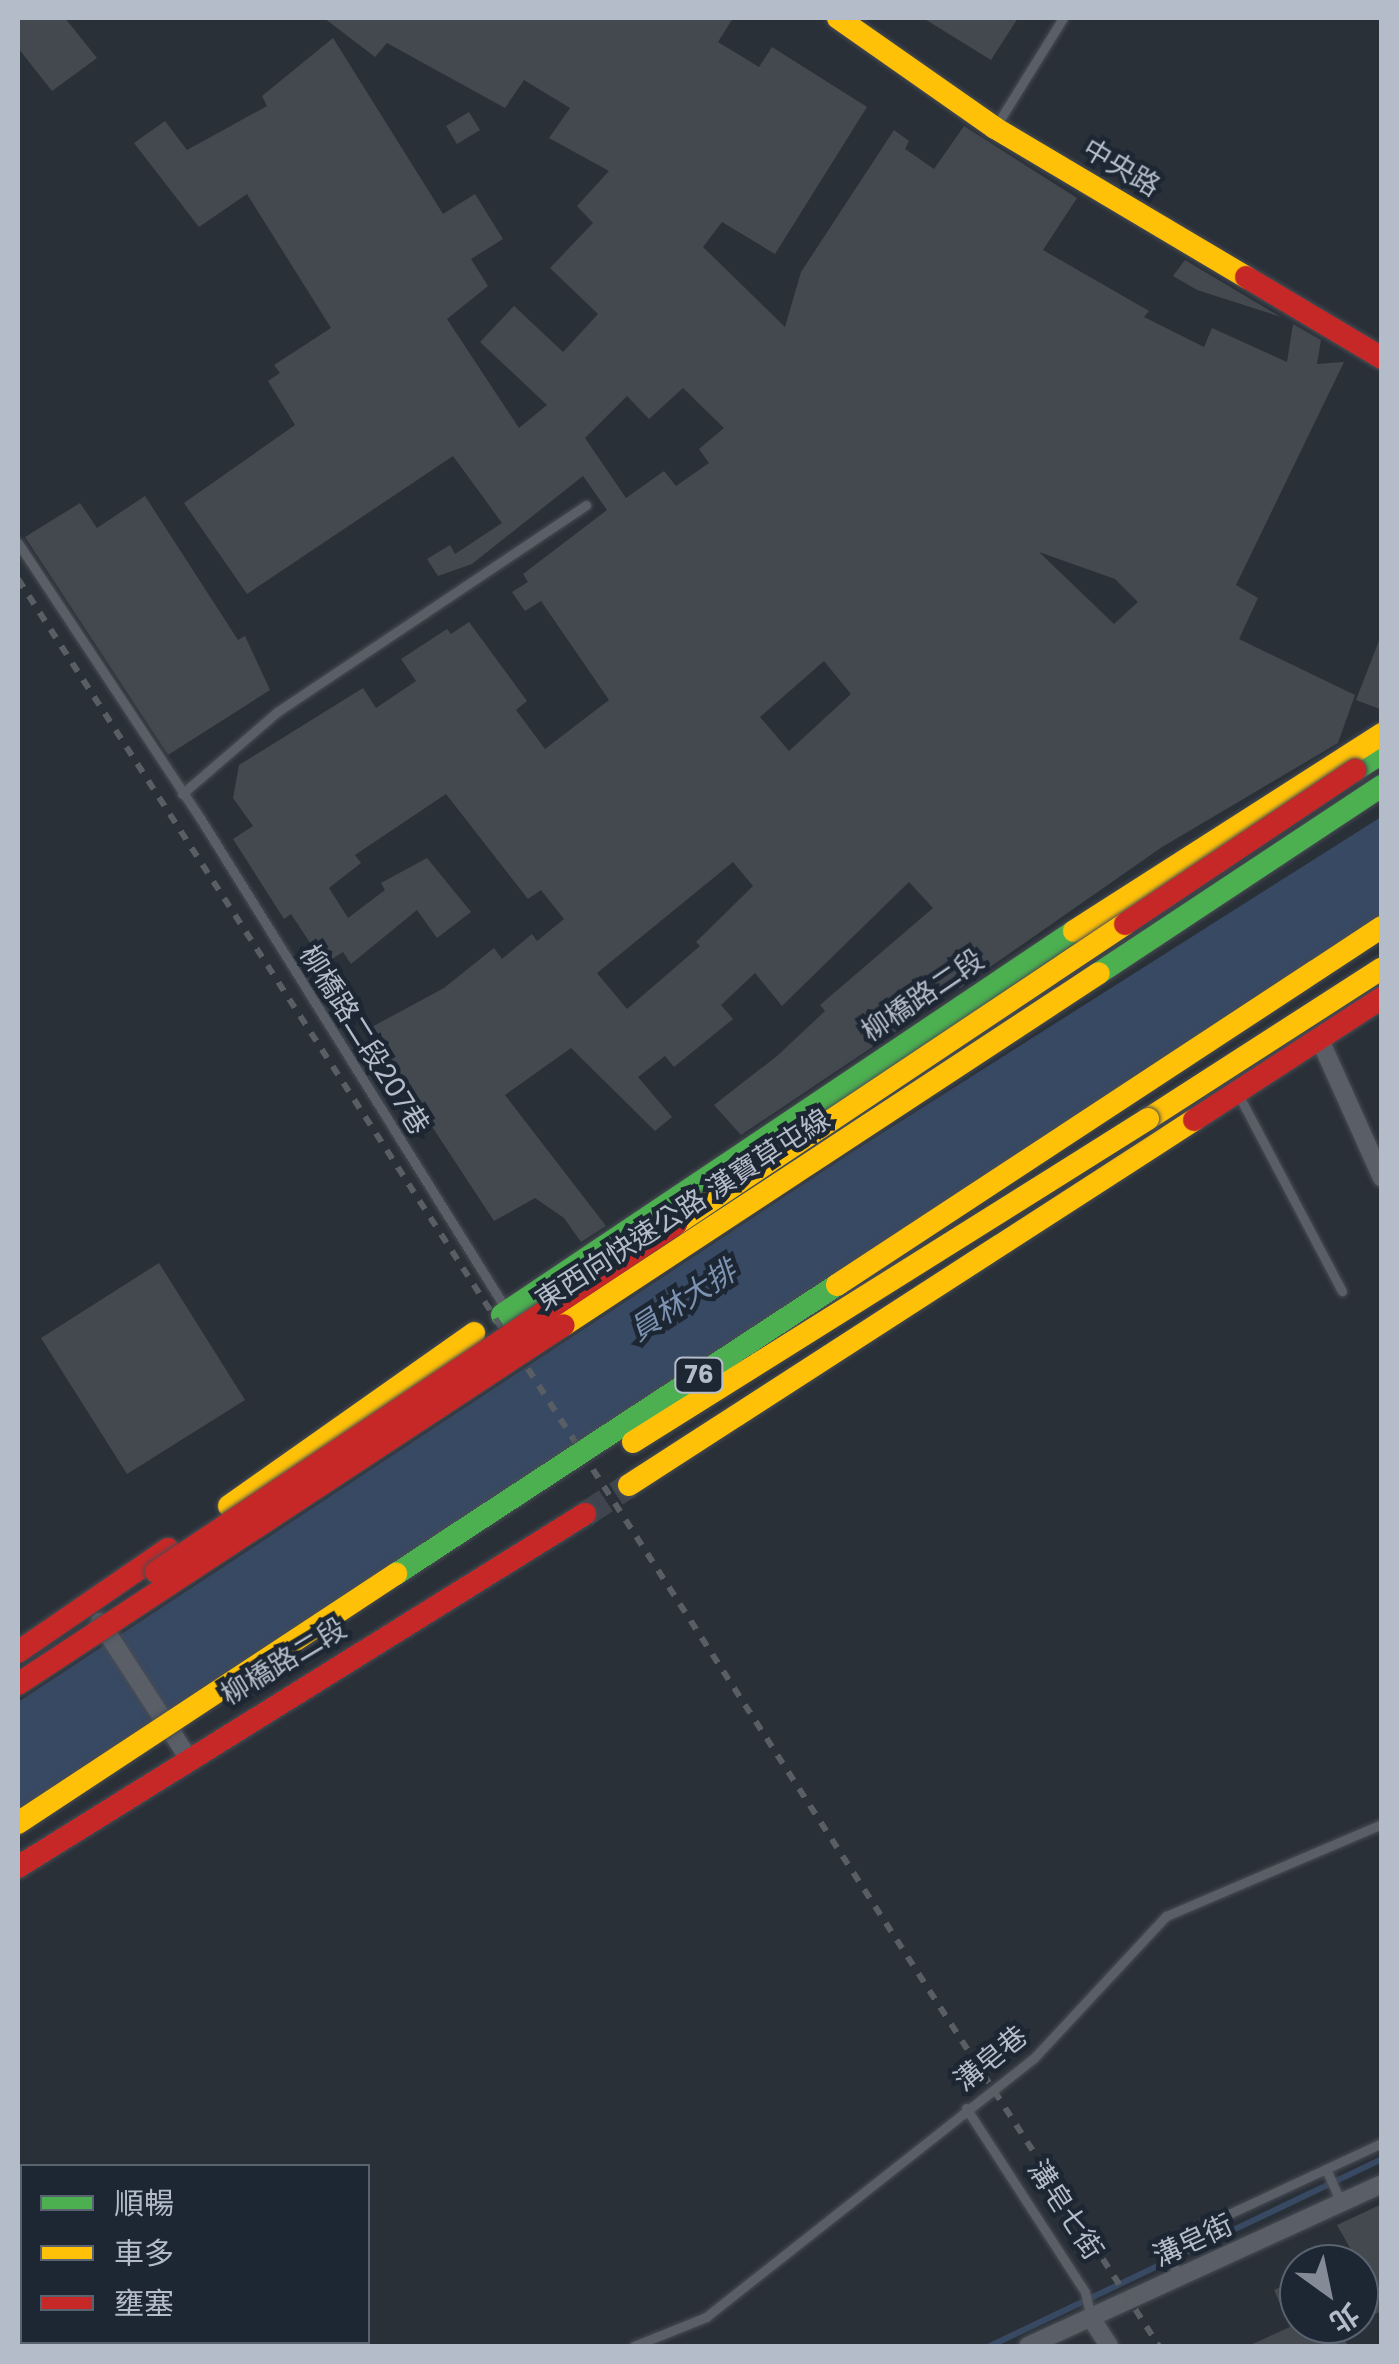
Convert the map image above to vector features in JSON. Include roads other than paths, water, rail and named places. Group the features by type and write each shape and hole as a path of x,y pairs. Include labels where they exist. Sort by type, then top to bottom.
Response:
{"main road":[{"name":"中央路","path":"838,18 996,128 1382,358"},
{"name":"柳橋路二段","path":"505,1313 1154,877 1382,734"},
{"path":"115,1626 158,1569 193,1544 1382,753"},
{"name":"東西向快速公路 漢寶草屯線","path":"18,1684 115,1626 1382,786"},
{"name":"76","path":"18,1823 1382,927"},
{"path":"257,1665 346,1624 1382,968"},
{"path":"630,1485 1382,998"},
{"path":"18,1652 474,1333"},
{"name":"柳橋路二段","path":"18,1866 187,1756 585,1514"}],"street":[{"path":"1320,1040 1382,1178"},
{"path":"89,1605 115,1626 161,1719 187,1756"},
{"name":"溝皂街","path":"1028,2346 1381,2184"},
{"name":"溝皂七街","path":"1092,2318 1109,2346"}],"lane":[{"path":"996,128 1063,18"},
{"path":"182,794 277,712 586,505"},
{"name":"柳橋路二段207巷","path":"18,544 182,794 505,1313"},
{"path":"1237,1091 1342,1291"},
{"name":"溝皂巷","path":"634,2346 706,2317 1034,2058 1166,1916 1382,1824"},
{"name":"溝皂七街","path":"966,2108 1085,2292 1092,2318"},
{"path":"1180,2277 1162,2245 1382,2144"},
{"path":"1326,2169 1341,2203"}],"water":[{"name":"員林大排","path":"1381,817 1381,916 18,1809 18,1702 857,1149"}],"waterway":[{"path":"990,2346 1382,2159"}],"tunnel":[{"path":"585,1514 629,1485"}],"railway":[{"path":"18,579 1159,2346"}]}
